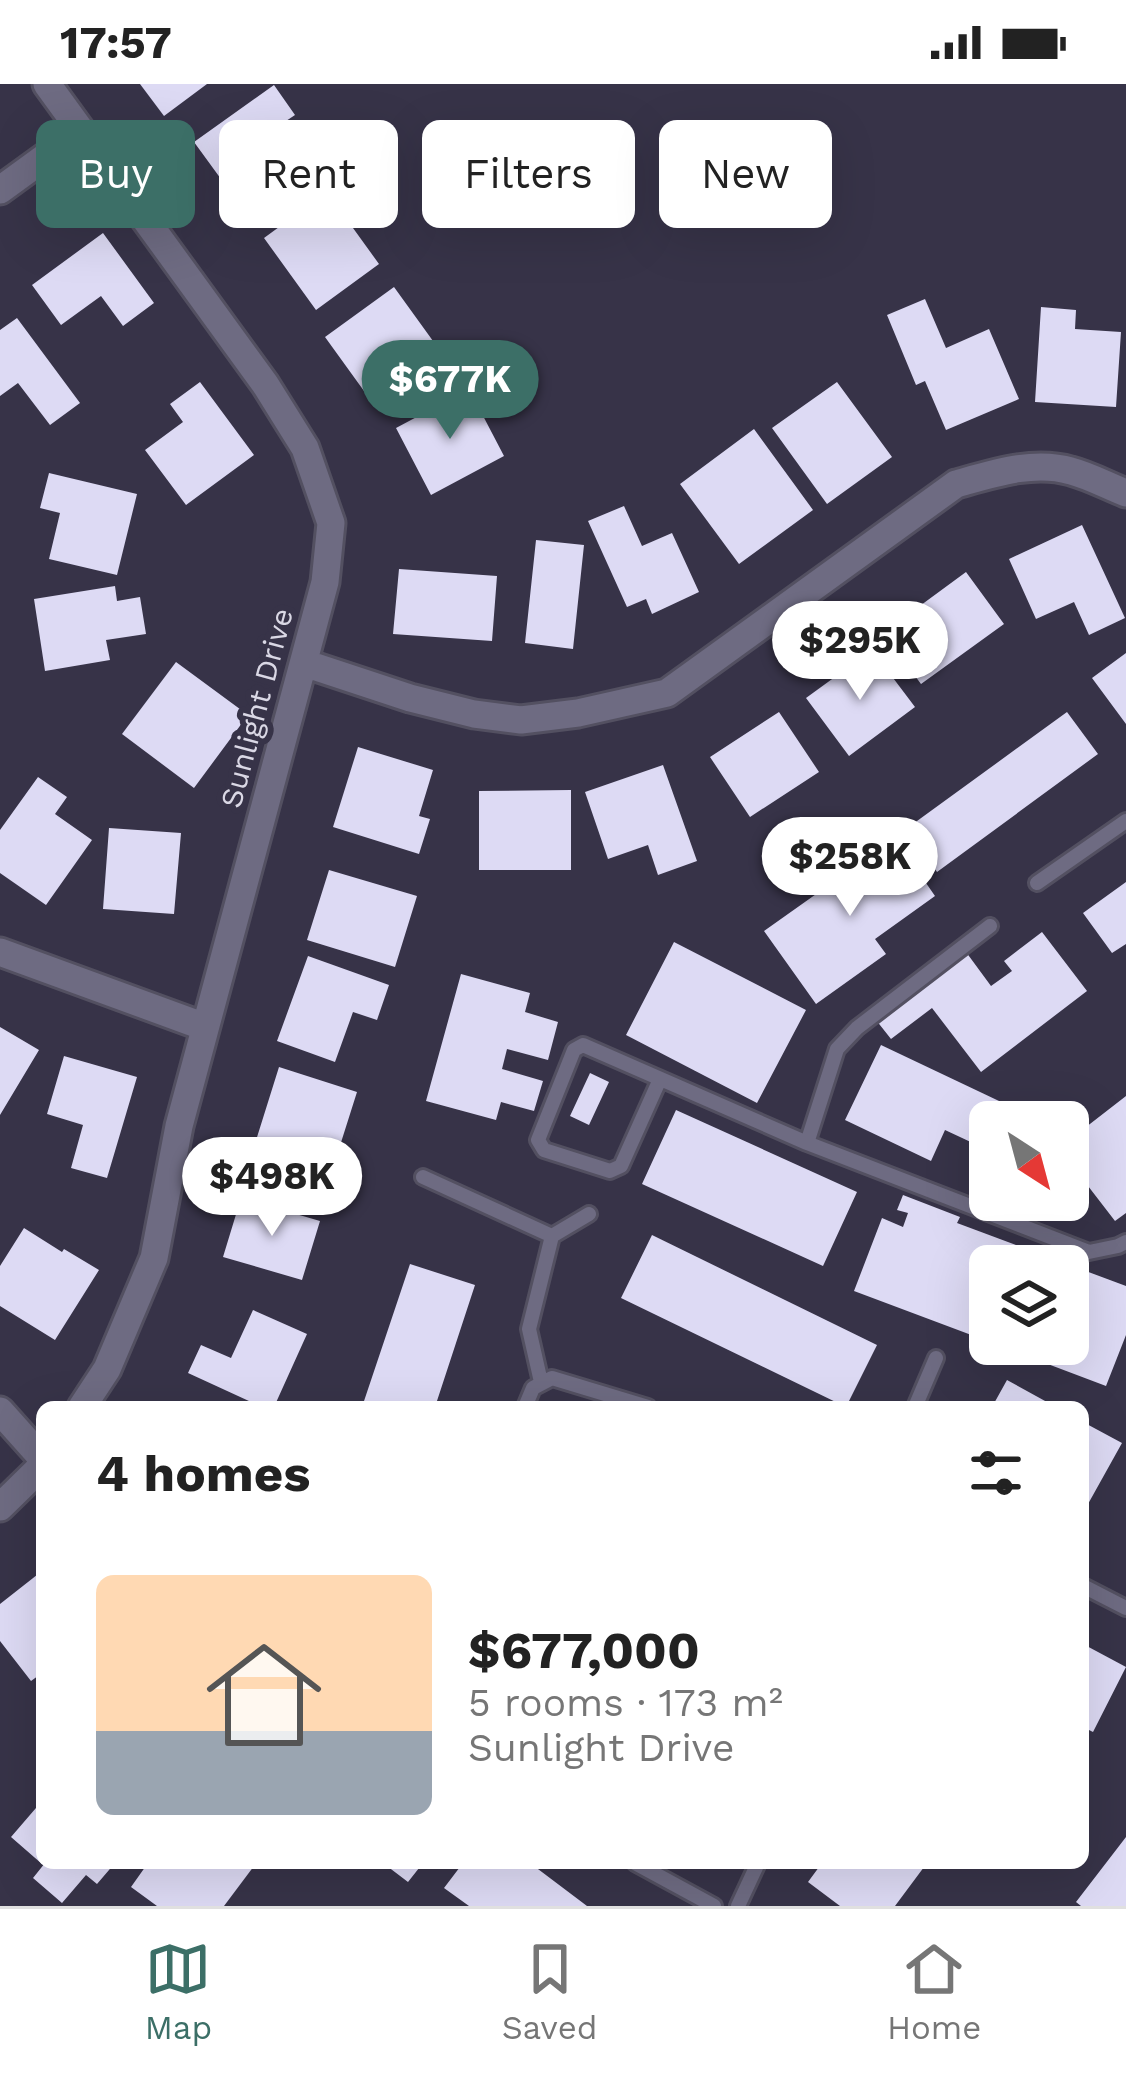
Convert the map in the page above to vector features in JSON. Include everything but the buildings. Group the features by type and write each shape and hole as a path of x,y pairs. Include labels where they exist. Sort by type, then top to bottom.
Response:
{"street":[{"name":"Sunlight Drive","path":"46,84 73,120"},
{"path":"0,190 36,164"},
{"name":"Sunlight Drive","path":"86,1401 107,1369 154,1258 179,1126 325,582 332,523 304,448 265,384 152,228"},
{"path":"304,663 474,714 521,720 578,713 668,693 956,484 1042,467 1069,470 1126,493"},
{"path":"0,952 205,1027"},
{"path":"0,1411 36,1455"},
{"path":"0,1507 36,1468"}],"lane":[{"path":"1036,883 1126,820"},
{"path":"807,1143 836,1049 990,926"},
{"path":"661,1079 622,1166 610,1171 544,1150 538,1140 574,1050 583,1045 661,1079 807,1143 1089,1252 1126,1242"},
{"path":"423,1178 552,1236"},
{"path":"541,1382 529,1329 552,1236 589,1214"},
{"path":"918,1401 936,1358"},
{"path":"528,1401 533,1388 552,1378 628,1401"},
{"path":"1089,1589 1126,1608"},
{"path":"646,1869 714,1906"},
{"path":"738,1906 755,1869"}]}
